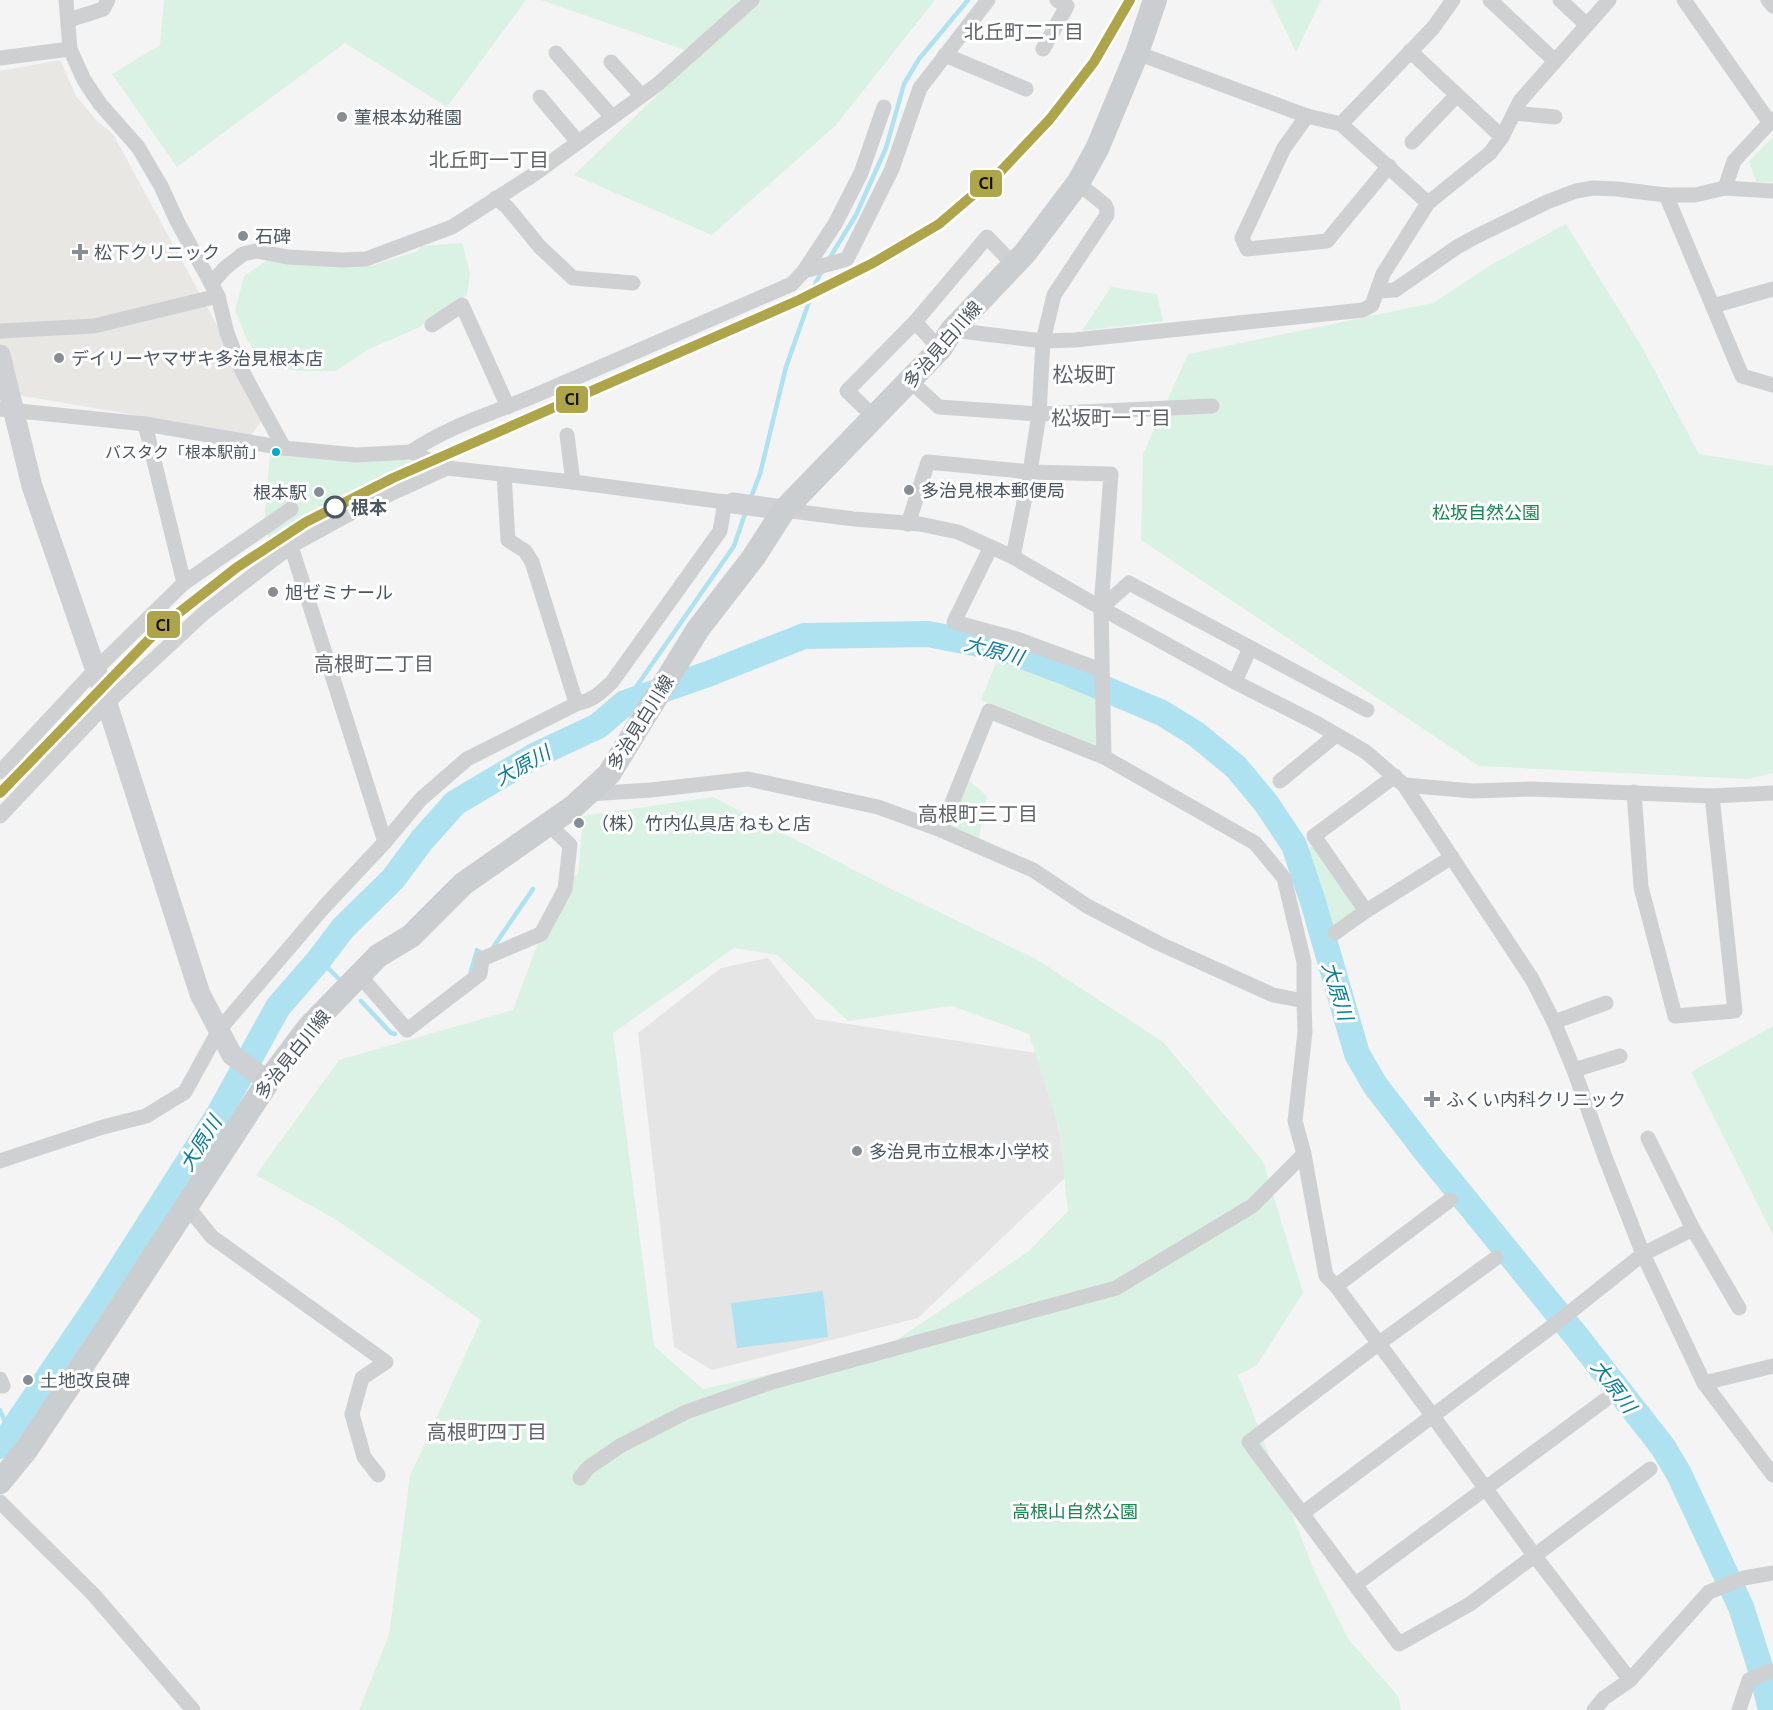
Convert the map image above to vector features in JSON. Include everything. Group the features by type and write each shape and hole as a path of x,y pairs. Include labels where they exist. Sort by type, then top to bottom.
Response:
{"main road":[{"name":"多治見白川線","path":"0,1482 26,1450 100,1339 186,1205 262,1076 378,956 411,936 463,884 588,794 609,774 698,629 753,558 784,510 910,381 1014,265 1055,215 1078,183 1097,148 1137,53 1155,0"}],"street":[{"path":"66,0 70,49 91,92 138,147 161,186 214,290 241,369 284,448"},
{"path":"69,20 103,9 108,0"},
{"path":"0,332 94,326 214,290 225,268 243,254 256,250 288,257 366,260 452,227 536,173 658,84 752,0"},
{"path":"804,271 847,259 892,169 920,88 988,0"},
{"path":"1043,49 1066,6 1057,0"},
{"path":"1341,124 1433,28 1453,0"},
{"path":"1490,0 1555,61"},
{"path":"1560,0 1587,25"},
{"path":"915,322 946,340 1043,341 1075,340 1363,310 1372,305 1383,274 1428,203 1490,153 1502,137 1520,101 1609,0"},
{"path":"1684,0 1772,121 1734,161 1725,188"},
{"path":"1768,0 1773,6"},
{"path":"0,58 70,49"},
{"path":"1410,51 1502,137"},
{"path":"555,53 612,117"},
{"path":"1137,53 1307,116 1341,124 1428,203"},
{"path":"945,55 1026,89"},
{"path":"611,62 641,95"},
{"path":"1412,142 1457,95"},
{"path":"540,97 578,142"},
{"path":"411,452 426,441 452,429 792,284 804,271 835,224 861,173 884,107"},
{"path":"1514,113 1555,117"},
{"path":"1307,116 1284,148 1242,238 1247,249 1327,241 1389,166"},
{"path":"1013,557 1039,414 1043,341 1054,295 1107,215 1105,205 1078,183"},
{"path":"1377,291 1395,290 1475,237 1547,202 1576,191 1593,188 1666,195 1695,195 1725,188 1773,191"},
{"path":"1666,195 1742,376 1773,385"},
{"path":"496,198 507,207 540,247 573,278 633,283"},
{"path":"875,418 847,391 915,322 987,237 1014,265"},
{"path":"1713,306 1773,289"},
{"path":"432,325 462,305 508,407"},
{"path":"0,355 6,410 107,703 200,994 232,1055 262,1076"},
{"path":"910,381 939,407 1039,414 1212,406"},
{"path":"6,410 145,424 284,448 356,455 411,452 447,468 758,507 920,524 958,532 1013,557 1101,608 1365,752 1400,780 1532,979 1554,1022 1574,1070 1643,1254 1704,1383 1773,1475"},
{"path":"145,424 184,583"},
{"path":"567,435 573,482"},
{"path":"908,524 928,462 1030,472 1111,474 1101,608 1104,757"},
{"path":"0,816 107,703 204,613 291,546 364,506 447,468"},
{"path":"504,474 508,540 525,550 532,562 578,703"},
{"path":"0,1161 103,1127 146,1116 184,1092 219,1030 324,907 385,842 421,799 467,759 578,703 596,697 612,682 720,531 729,503"},
{"path":"0,772 95,670 184,583 291,509"},
{"path":"291,546 385,842"},
{"path":"991,547 954,622 1017,639 1101,670"},
{"path":"1101,608 1129,583 1367,710"},
{"path":"1235,682 1250,648"},
{"path":"941,830 989,711 1104,757 1255,843 1263,852 1284,878 1302,952 1305,1032 1295,1121 1304,1154 1326,1276 1336,1286 1534,1555 1630,1680"},
{"path":"1280,781 1336,735"},
{"path":"588,794 651,790 748,779 858,802 941,830 1033,870 1087,906 1158,943 1273,995 1304,1001"},
{"path":"1366,911 1314,836 1400,780 1473,791 1531,789 1712,796 1773,793"},
{"path":"1634,792 1641,887 1675,1016 1735,1011 1712,796"},
{"path":"360,976 408,1030 480,974 482,959 541,934 565,889 570,845 548,824"},
{"path":"1335,933 1452,857"},
{"path":"1554,1022 1606,1004"},
{"path":"1574,1070 1620,1056"},
{"path":"1648,1138 1693,1229 1739,1308"},
{"path":"580,1478 588,1468 620,1446 686,1412 772,1382 1116,1288 1252,1206 1304,1154"},
{"path":"1336,1286 1450,1200"},
{"path":"186,1205 212,1237 386,1362 363,1378 352,1414 364,1457 378,1475"},
{"path":"1302,1513 1554,1325 1643,1254 1693,1229"},
{"path":"1496,1258 1249,1442 1399,1644 1470,1604 1650,1469"},
{"path":"1704,1383 1773,1366"},
{"path":"1356,1584 1605,1400"},
{"path":"0,1502 93,1594 194,1710"},
{"path":"1594,1710 1604,1698 1630,1680 1709,1592 1744,1578 1773,1573"},
{"path":"1739,1710 1749,1680 1770,1671 1773,1672"}],"shaded area":[{"path":"60,60 76,96 97,121 113,134 224,338 263,419 251,435 0,392 0,71"},
{"name":"多治見市立根本小学校","path":"768,958 816,1019 1043,1054 1068,1175 918,1318 712,1370 674,1347 638,1033 721,968"}],"green space":[{"path":"164,0 526,0 447,107 345,43 177,167 112,74 160,45"},
{"path":"541,0 935,0 836,125 712,235 574,175 699,55"},
{"path":"1271,0 1321,0 1296,52"},
{"path":"1773,137 1773,182 1756,182 1749,161"},
{"name":"松坂自然公園","path":"1566,224 1642,347 1699,454 1773,466 1773,773 1748,779 1479,766 1141,540 1143,454 1188,354 1433,303 1494,263"},
{"path":"462,243 470,273 467,295 418,328 369,349 336,371 299,371 264,365 247,340 235,310 244,276 266,261 344,267 371,266 418,251 421,246"},
{"path":"1111,287 1157,294 1163,321 1082,331"},
{"path":"270,452 398,458 416,462 403,471 269,539 264,524"},
{"path":"998,658 1097,694 1098,747 981,700"},
{"path":"966,778 987,796 979,838 947,825"},
{"name":"高根山自然公園","path":"713,797 883,885 1036,959 1163,1042 1263,1161 1303,1293 1257,1365 1238,1375 1313,1568 1349,1640 1398,1696 1401,1710 359,1710 389,1635 410,1476 481,1320 335,1219 256,1175 339,1060 513,1010 562,878 578,875 583,816","holes":["734,948 777,955 848,1021 952,1006 1029,1034 1059,1128 1068,1211 1029,1251 883,1349 703,1389 654,1346 613,1033"]},
{"path":"1310,846 1316,847 1359,906 1357,914 1332,930 1308,852"},
{"path":"1773,1026 1773,1235 1691,1072"}],"water":[{"path":"823,1291 828,1337 737,1348 731,1303"}],"waterway":[{"path":"829,259 856,215 886,148 904,84 919,59 968,0"},
{"path":"750,500 760,474 786,367 822,271"},
{"path":"625,703 734,546 746,511"},
{"name":"大原川","path":"0,1446 102,1298 219,1114 278,1007 343,928 393,879 422,840 455,803 536,755 598,726 625,703 708,674 804,636 928,634 1004,649 1162,713 1196,734 1236,767 1266,803 1294,845 1357,1054 1375,1085 1428,1154 1663,1447 1679,1474 1741,1607 1771,1710"},
{"path":"492,949 533,889"},
{"path":"470,975 477,950 483,954"},
{"path":"318,961 339,979"},
{"path":"361,1001 391,1033 395,1034"},
{"path":"0,1410 10,1434"}],"transit line":[{"name":"CI","path":"0,793 162,626 236,568 306,522 393,478 799,300 873,263 939,224 1001,171 1050,119 1094,62 1130,0"}],"place":[{"name":"菫根本幼稚園","path":"342,117"},
{"name":"石碑","path":"243,236"},
{"name":"松下クリニック","path":"80,252"},
{"name":"デイリーヤマザキ多治見根本店","path":"59,358"},
{"name":"バスタク「根本駅前」","path":"276,452"},
{"name":"多治見根本郵便局","path":"909,490"},
{"name":"根本駅","path":"319,492"},
{"name":"根本","path":"335,507"},
{"name":"旭ゼミナール","path":"273,592"},
{"name":"（株）竹内仏具店 ねもと店","path":"579,823"},
{"name":"ふくい内科クリニック","path":"1432,1099"},
{"name":"多治見市立根本小学校","path":"857,1151"},
{"name":"土地改良碑","path":"28,1380"}],"district":[{"name":"北丘町二丁目","path":"1024,31"},
{"name":"北丘町一丁目","path":"489,159"},
{"name":"松坂町","path":"1084,374"},
{"name":"松坂町一丁目","path":"1111,417"},
{"name":"高根町二丁目","path":"374,663"},
{"name":"高根町三丁目","path":"978,813"},
{"name":"高根町四丁目","path":"487,1431"}]}
